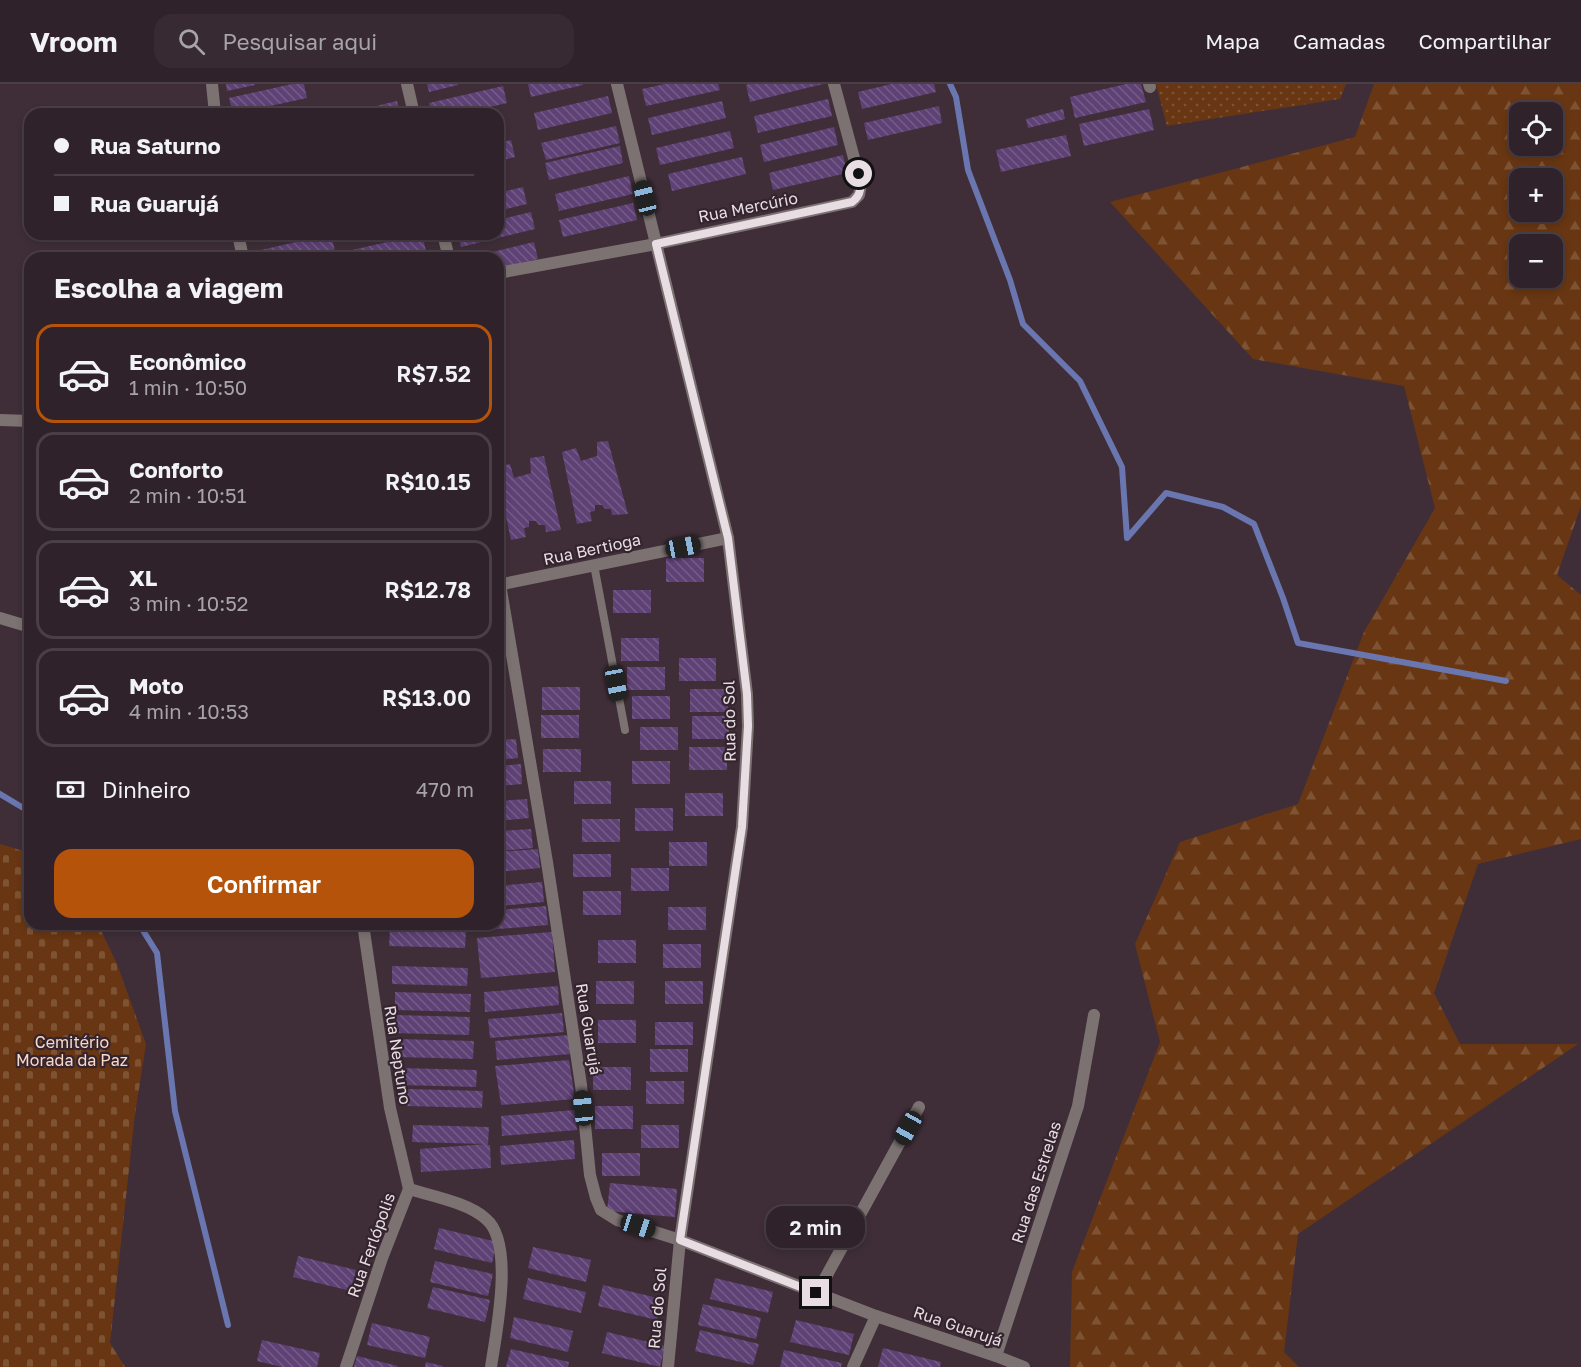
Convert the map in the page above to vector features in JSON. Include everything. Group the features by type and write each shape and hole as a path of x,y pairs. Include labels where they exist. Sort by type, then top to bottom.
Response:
{"street":[{"path":"212,84 214,108"},
{"path":"407,84 413,108"},
{"name":"Rua do Sol","path":"617,84 728,538 747,694 748,726 742,827 680,1240 668,1367"},
{"name":"Rua Mercúrio","path":"504,272 656,244 706,231 852,202 859,195 859,174 834,84"},
{"path":"0,420 24,421"},
{"name":"Rua Bertioga","path":"504,584 728,538"},
{"name":"Rua Guarujá","path":"504,614 547,862 581,1085 590,1175 601,1210 617,1220 680,1240 876,1316 1024,1367"},
{"path":"0,618 24,625"},
{"name":"Rua Neptuno","path":"364,930 390,1108 409,1189"},
{"name":"Rua das Estrelas","path":"996,1356 1078,1106 1094,1015"},
{"path":"816,1293 919,1107"},
{"name":"Rua Ferlópolis","path":"346,1367 382,1258 409,1189 462,1206 485,1217 493,1225 502,1266 491,1367"},
{"path":"853,1367 876,1316"}],"lane":[{"path":"594,565 625,730"}],"green space":[{"path":"1156,84 1346,84 1340,99 1167,126"},
{"path":"1374,84 1581,84 1581,506 1557,575 1581,595 1581,839 1478,864 1434,993 1460,1044 1578,1044 1298,1234 1284,1352 1299,1367 1070,1367 1072,1272 1160,1042 1135,944 1180,842 1298,804 1364,632 1435,508 1404,386 1253,359 1110,202 1355,137"},
{"name":"Cemitério Morada da Paz","path":"0,844 24,851 24,930 101,930 117,964 146,1044 135,1114 110,1343 125,1367 0,1367"}],"building":[{"path":"226,84 255,84 255,85 227,91"},
{"path":"292,84 304,84 307,98 261,108 232,108 229,98"},
{"path":"427,84 458,84 458,85 429,92"},
{"path":"528,84 582,84 583,85 531,97"},
{"path":"665,84 718,84 720,90 646,106 642,89"},
{"path":"749,84 823,84 750,102 746,85"},
{"path":"891,84 934,84 936,92 862,109 858,92"},
{"path":"1126,84 1141,84 1146,102 1075,118 1070,97"},
{"path":"503,86 507,103 485,108 430,108 429,103"},
{"path":"608,96 612,113 538,130 534,113"},
{"path":"828,99 832,116 758,133 754,116"},
{"path":"397,101 399,108 367,108"},
{"path":"722,101 726,118 652,135 648,118"},
{"path":"939,106 942,123 868,140 864,123"},
{"path":"1063,109 1065,119 1028,128 1026,119"},
{"path":"1149,109 1154,130 1084,146 1079,124"},
{"path":"616,126 620,143 546,160 541,143"},
{"path":"834,127 838,145 764,162 760,145"},
{"path":"730,131 734,148 660,165 656,148"},
{"path":"1066,135 1071,156 1001,172 996,150"},
{"path":"511,140 515,157 504,160 504,142"},
{"path":"620,146 623,163 549,180 545,163"},
{"path":"843,155 847,173 773,190 769,173"},
{"path":"742,157 746,174 672,191 668,174"},
{"path":"629,176 633,194 559,211 555,194"},
{"path":"523,187 527,204 504,210 504,192"},
{"path":"633,203 637,220 563,237 559,220"},
{"path":"531,212 535,229 504,237 504,219"},
{"path":"305,240 332,240 335,251 257,252"},
{"path":"396,240 423,240 426,251 348,252"},
{"path":"459,240 490,240 461,247"},
{"path":"534,242 538,259 504,267 504,252 493,252"},
{"path":"608,441 628,514 612,515 611,509 595,505 595,511 590,512 592,521 577,524 562,452 576,448 581,461 597,456 597,442"},
{"path":"544,456 561,530 546,532 545,525 529,521 529,527 524,528 526,537 511,540 504,507 504,466 510,464 514,478 531,473 530,458"},
{"path":"666,558 704,558 704,582 666,582"},
{"path":"613,590 651,590 651,613 613,613"},
{"path":"621,638 659,638 659,661 621,661"},
{"path":"679,658 716,658 716,681 679,681"},
{"path":"627,667 665,667 665,690 627,690"},
{"path":"542,687 580,687 580,710 542,710"},
{"path":"690,689 728,689 728,712 690,712"},
{"path":"632,696 670,696 670,719 632,719"},
{"path":"541,715 579,715 579,738 541,738"},
{"path":"692,716 729,716 729,739 692,739"},
{"path":"640,727 678,727 678,750 640,750"},
{"path":"516,739 518,758 504,759 504,740"},
{"path":"689,747 727,747 727,770 689,770"},
{"path":"543,749 581,749 581,772 543,772"},
{"path":"632,761 670,761 670,784 632,784"},
{"path":"521,764 522,784 504,786 504,765"},
{"path":"574,781 611,781 611,804 574,804"},
{"path":"685,793 723,793 723,816 685,816"},
{"path":"527,799 529,818 504,820 504,801"},
{"path":"635,808 673,808 673,831 635,831"},
{"path":"582,819 620,819 620,842 582,842"},
{"path":"531,829 533,848 504,850 504,831"},
{"path":"669,842 707,842 707,866 669,866"},
{"path":"538,849 540,868 504,871 504,852"},
{"path":"573,854 611,854 611,877 573,877"},
{"path":"631,868 669,868 669,891 631,891"},
{"path":"542,882 544,902 504,905 504,885"},
{"path":"583,891 621,891 621,915 583,915"},
{"path":"546,906 548,925 504,929 504,910"},
{"path":"668,907 706,907 706,930 668,930"},
{"path":"390,930 466,931 465,948 389,946"},
{"path":"552,932 555,972 481,978 477,938"},
{"path":"598,940 636,940 636,963 598,963"},
{"path":"663,944 701,944 701,968 663,968"},
{"path":"392,966 468,968 467,986 392,984"},
{"path":"596,981 634,981 634,1004 596,1004"},
{"path":"665,981 703,981 703,1004 665,1004"},
{"path":"558,986 559,1005 485,1012 484,992"},
{"path":"395,992 471,994 470,1012 395,1010"},
{"path":"562,1013 564,1032 490,1038 488,1019"},
{"path":"394,1015 470,1017 469,1035 394,1033"},
{"path":"598,1020 636,1020 636,1043 598,1043"},
{"path":"655,1022 693,1022 693,1045 655,1045"},
{"path":"569,1035 571,1054 497,1060 495,1041"},
{"path":"398,1039 474,1041 473,1059 398,1057"},
{"path":"650,1049 688,1049 688,1072 650,1072"},
{"path":"569,1060 575,1099 501,1105 495,1066"},
{"path":"593,1067 631,1067 631,1090 593,1090"},
{"path":"401,1068 477,1070 476,1087 400,1085"},
{"path":"646,1081 684,1081 684,1104 646,1104"},
{"path":"407,1089 483,1091 482,1108 407,1106"},
{"path":"595,1106 633,1106 633,1129 595,1129"},
{"path":"575,1110 577,1130 502,1136 501,1116"},
{"path":"413,1125 489,1127 488,1145 490,1145 491,1168 421,1172 420,1149 486,1144 412,1142"},
{"path":"641,1125 679,1125 679,1148 641,1148"},
{"path":"574,1140 575,1159 501,1165 500,1146"},
{"path":"602,1153 640,1153 640,1176 602,1176"},
{"path":"610,1183 677,1189 675,1217 607,1211"},
{"path":"439,1228 497,1242 492,1263 434,1249"},
{"path":"533,1247 591,1260 586,1282 528,1268"},
{"path":"298,1256 356,1270 351,1291 293,1277"},
{"path":"435,1261 493,1274 488,1296 430,1282"},
{"path":"528,1278 586,1292 581,1313 523,1299"},
{"path":"715,1278 773,1292 768,1313 710,1299"},
{"path":"603,1285 662,1299 657,1320 598,1306"},
{"path":"433,1287 490,1300 485,1322 427,1308"},
{"path":"703,1304 761,1318 756,1339 698,1325"},
{"path":"514,1317 573,1331 568,1352 510,1338"},
{"path":"796,1320 854,1334 849,1355 790,1342"},
{"path":"372,1323 430,1337 425,1358 367,1345"},
{"path":"700,1330 759,1344 753,1365 695,1351"},
{"path":"607,1332 665,1346 660,1367 602,1353"},
{"path":"262,1340 320,1353 317,1367 282,1367 257,1361"},
{"path":"883,1348 941,1362 940,1367 878,1367"},
{"path":"511,1349 569,1362 568,1367 506,1367"},
{"path":"784,1350 842,1363 841,1367 780,1367"},
{"path":"357,1356 398,1366 354,1367"},
{"path":"426,1362 443,1366 443,1367 425,1367"}],"waterway":[{"path":"950,84 956,97 968,170 1010,280 1023,324 1080,381 1122,467 1127,538 1166,493 1223,507 1254,524 1298,643 1506,681"},
{"path":"0,794 24,808"},
{"path":"143,930 157,953 175,1111 228,1325"}],"route":[{"path":"816,1293 680,1240 742,827 748,726 747,694 728,538 656,244 706,231 852,202 857,199 861,189 859,174"}]}
